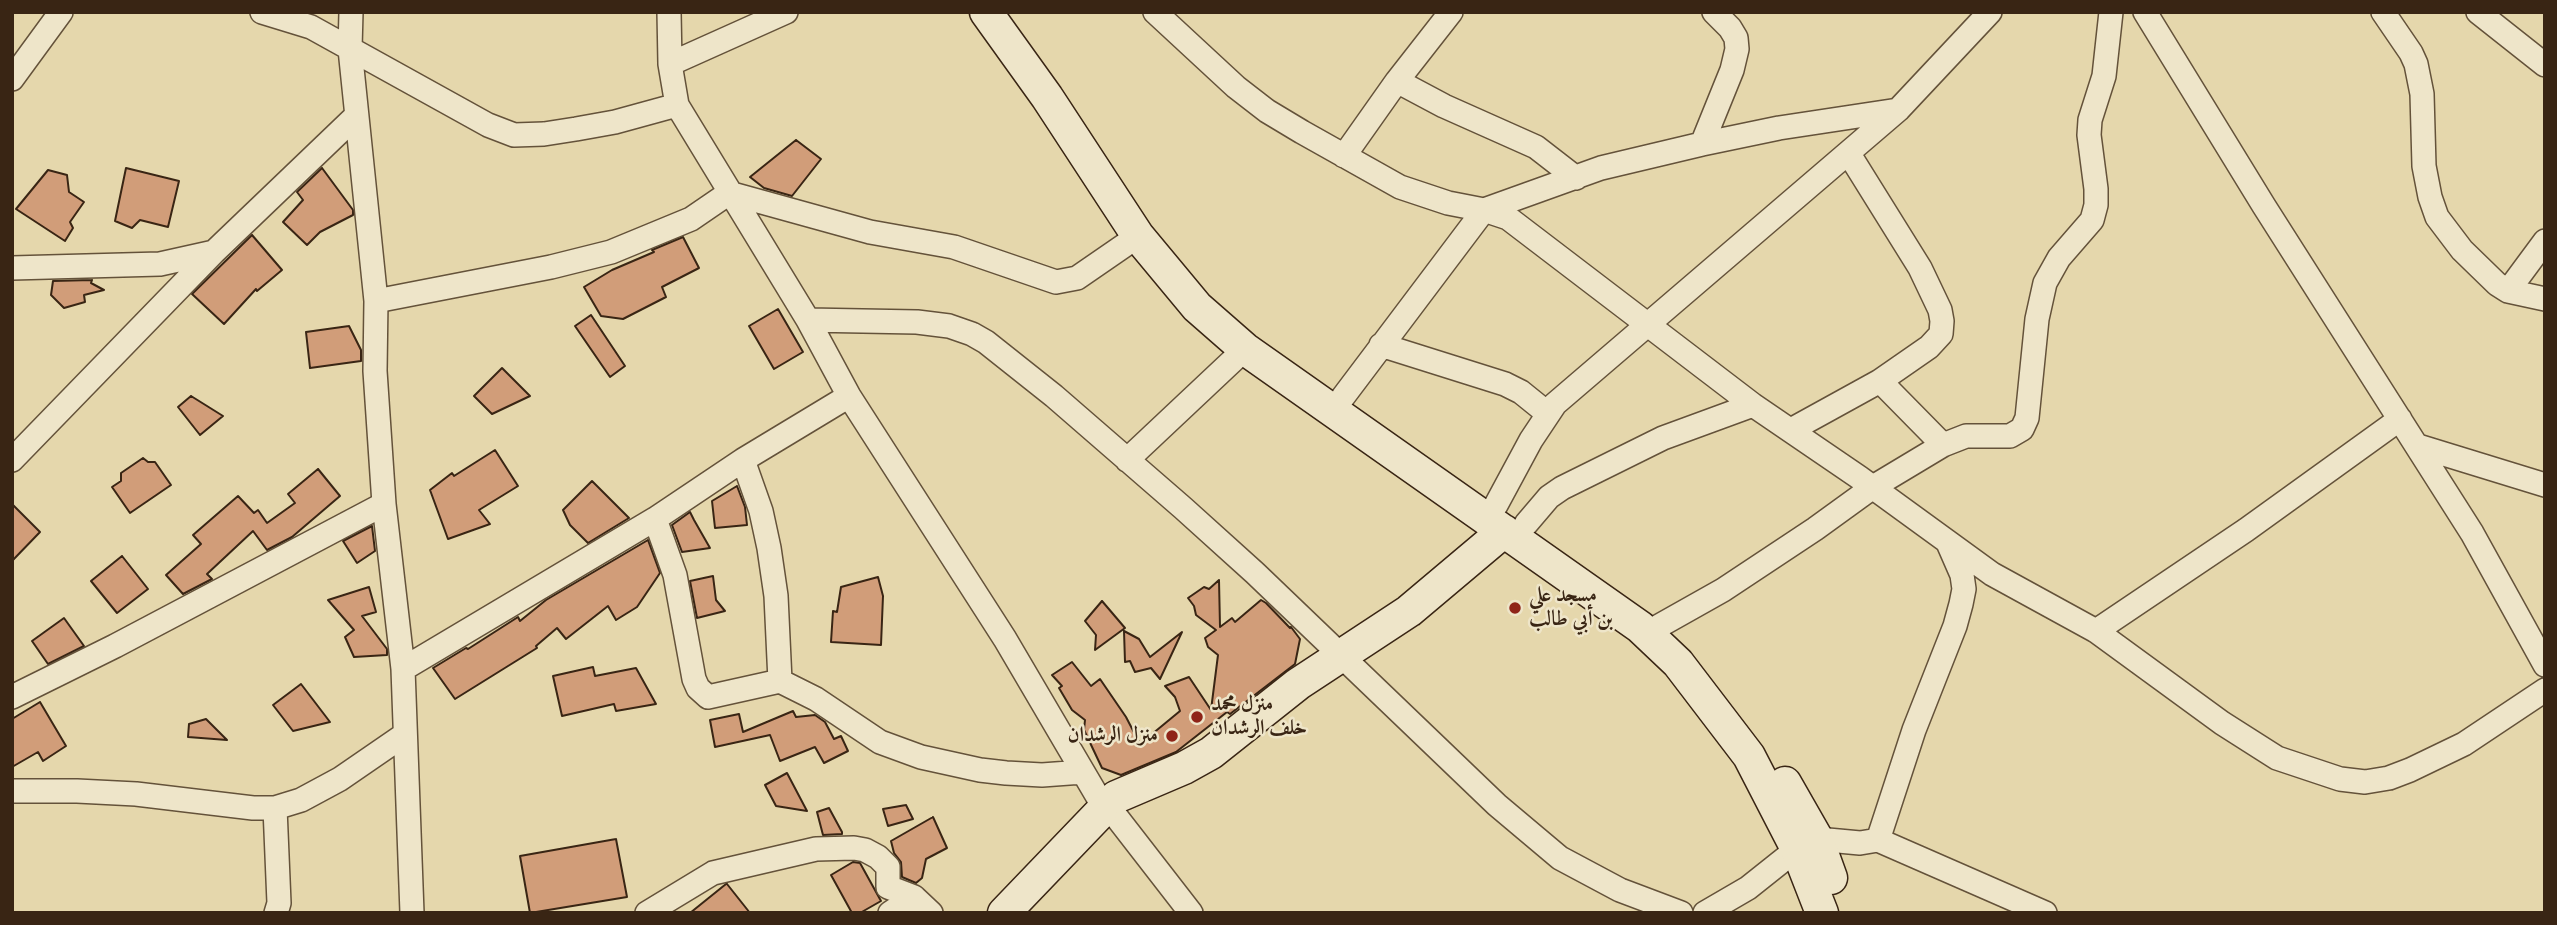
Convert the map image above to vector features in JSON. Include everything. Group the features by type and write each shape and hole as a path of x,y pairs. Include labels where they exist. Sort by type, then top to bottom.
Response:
{"main road":[{"path":"986,12 1048,97 1138,236 1197,307 1245,349 1509,520 1640,627 1678,663 1749,757 1812,856 1822,913"},
{"path":"1010,12 1139,210 1189,277 1251,335 1343,397 1509,520 1660,626 1695,660 1780,776 1812,856 1841,913"},
{"path":"1004,913 1103,799 1199,761 1298,684 1409,611 1509,520"}],"street":[{"path":"12,79 61,12"},
{"path":"262,12 311,27 488,125 513,135 544,134 615,122 677,105"},
{"path":"351,12 350,49 376,301 375,371 384,505 403,669 412,913"},
{"path":"669,12 670,64 677,105 808,320 849,396 1005,639 1103,799 1191,913"},
{"path":"670,64 786,12"},
{"path":"1155,12 1236,87 1267,111 1411,192 1484,210 1507,218 1526,230 1753,405 1873,487 1992,574 2096,631 2222,723 2277,758 2340,779 2365,782 2389,778 2410,771 2464,744 2545,691"},
{"path":"1344,156 1397,80 1451,12"},
{"path":"1702,144 1732,70 1737,49 1736,38 1730,28 1714,12"},
{"path":"1509,520 1547,413 1570,390 1898,110 1990,12"},
{"path":"1660,626 1723,590 1873,487 1943,445 1966,436 2015,435 2025,425 2037,319 2045,283 2059,258 2092,220 2096,205 2090,120 2105,75 2111,12"},
{"path":"2145,12 2472,533 2545,665"},
{"path":"2383,12 2411,53 2419,76 2424,166 2433,209 2462,250 2484,274 2508,291 2545,299"},
{"path":"2478,12 2545,65"},
{"path":"1397,80 1444,106 1536,147 1576,178"},
{"path":"1343,397 1484,210 1601,168 1779,128 1898,110"},
{"path":"12,460 214,251 356,116"},
{"path":"1791,430 1880,381 1933,343 1941,334 1940,310 1920,268 1849,154"},
{"path":"376,301 602,255 677,226 729,193 870,232 954,247 1056,282 1077,278 1138,236"},
{"path":"2508,291 2545,241"},
{"path":"12,268 160,264 214,251"},
{"path":"808,320 917,322 949,327 972,334 986,342 1054,396 1255,573 1497,805 1560,858 1644,906 1681,913"},
{"path":"1381,345 1505,384 1521,392 1547,413"},
{"path":"1128,460 1245,349"},
{"path":"1880,381 1943,445"},
{"path":"403,669 655,519 743,460 849,396"},
{"path":"1509,520 1562,488 1663,438 1753,405"},
{"path":"2096,631 2246,530 2400,419"},
{"path":"2418,446 2545,485"},
{"path":"743,460 761,511 769,548 776,596 780,681"},
{"path":"12,697 384,505"},
{"path":"655,519 676,575 698,688 708,697 780,681 817,699 880,743 921,757 980,770 1042,775 1103,799"},
{"path":"1869,842 1955,626 1961,604 1964,589 1962,575 1948,543"},
{"path":"12,791 66,790 136,794 253,808 275,808 301,800 341,779 404,735"},
{"path":"275,808 279,903 276,913"},
{"path":"1705,913 1812,856 1869,842 2045,913"},
{"path":"647,913 713,873 816,849 854,848 872,853 888,867 888,887 914,897 931,913"},
{"path":"890,913 914,897"}],"building":[{"path":"796,140 821,159 792,196 764,188 750,177"},
{"path":"126,168 179,181 168,227 140,220 132,228 115,221"},
{"path":"322,168 353,210 353,215 320,232 307,245 283,222 303,200 297,192"},
{"path":"48,170 67,175 69,192 84,202 70,222 73,228 65,241 16,209"},
{"path":"252,235 282,270 257,291 256,289 224,324 192,294"},
{"path":"683,237 699,268 662,287 666,297 623,319 601,316 584,287 612,270"},
{"path":"92,280 91,283 104,290 84,295 85,302 64,308 51,295 53,281"},
{"path":"778,309 803,352 774,369 749,326"},
{"path":"591,315 625,366 610,377 575,326"},
{"path":"349,326 361,350 361,361 310,368 306,332"},
{"path":"502,368 530,396 492,414 474,396"},
{"path":"191,396 223,416 200,435 178,407"},
{"path":"495,450 518,486 479,510 490,524 448,539 430,490 452,473 454,476"},
{"path":"143,458 148,462 155,462 171,485 130,513 112,487 121,481 121,473"},
{"path":"318,469 340,496 292,537 267,550 253,531 207,574 212,579 183,594 166,575 201,544 193,535 238,496 254,513 258,510 267,523 295,503 288,494"},
{"path":"592,481 629,518 588,543 570,525 563,510"},
{"path":"737,486 745,507 747,525 715,528 712,501"},
{"path":"12,504 40,532 12,561"},
{"path":"690,512 710,548 682,552 672,525"},
{"path":"372,526 375,551 357,563 343,541"},
{"path":"648,540 660,573 637,607 616,620 608,606 566,639 557,628 536,646 537,648 455,699 433,668 518,617 520,621 546,600"},
{"path":"122,556 148,589 117,613 91,581"},
{"path":"713,576 716,600 725,611 697,618 690,581"},
{"path":"878,577 883,596 881,645 831,642 833,611 837,612 841,587"},
{"path":"1219,580 1220,627 1232,618 1235,622 1261,600 1291,627 1300,639 1295,664 1176,752 1121,775 1102,768 1084,730 1085,720 1072,710 1059,688 1062,686 1052,675 1072,662 1091,686 1100,679 1126,717 1140,744 1180,711 1175,697 1165,686 1189,677 1211,710 1218,655 1208,647 1205,638 1216,630 1196,615 1188,598 1204,587 1209,589"},
{"path":"369,587 376,612 362,616 387,649 387,655 354,657 345,637 354,630 328,600"},
{"path":"1102,601 1125,628 1095,650 1096,635 1085,621"},
{"path":"64,618 84,646 48,664 32,641"},
{"path":"1124,631 1139,639 1150,657 1182,632 1160,679 1151,668 1135,672 1130,661 1125,662"},
{"path":"593,667 595,676 636,668 656,704 616,711 614,704 562,716 553,676"},
{"path":"301,684 330,722 293,731 273,705"},
{"path":"40,702 66,746 43,761 38,752 12,767 12,719"},
{"path":"793,711 796,717 815,715 825,722 834,739 841,736 848,751 824,763 815,747 780,761 770,735 715,747 710,720 739,714 743,732"},
{"path":"206,719 227,740 188,737 189,724"},
{"path":"787,773 807,811 776,806 765,785"},
{"path":"906,805 913,819 888,826 883,809"},
{"path":"829,808 842,834 823,835 817,812"},
{"path":"933,817 947,848 926,859 922,878 916,883 902,877 901,862 894,853 891,841"},
{"path":"616,839 627,897 530,913 520,856"},
{"path":"853,862 860,863 881,901 860,913 852,913 831,875"},
{"path":"726,884 750,913 690,913"}],"place":[{"name":"مسجد علي بن أبي طالب","path":"1515,608"},
{"name":"منزل محمد خلف الرشدان","path":"1197,717"},
{"name":"منزل الرشدان","path":"1172,736"}]}
